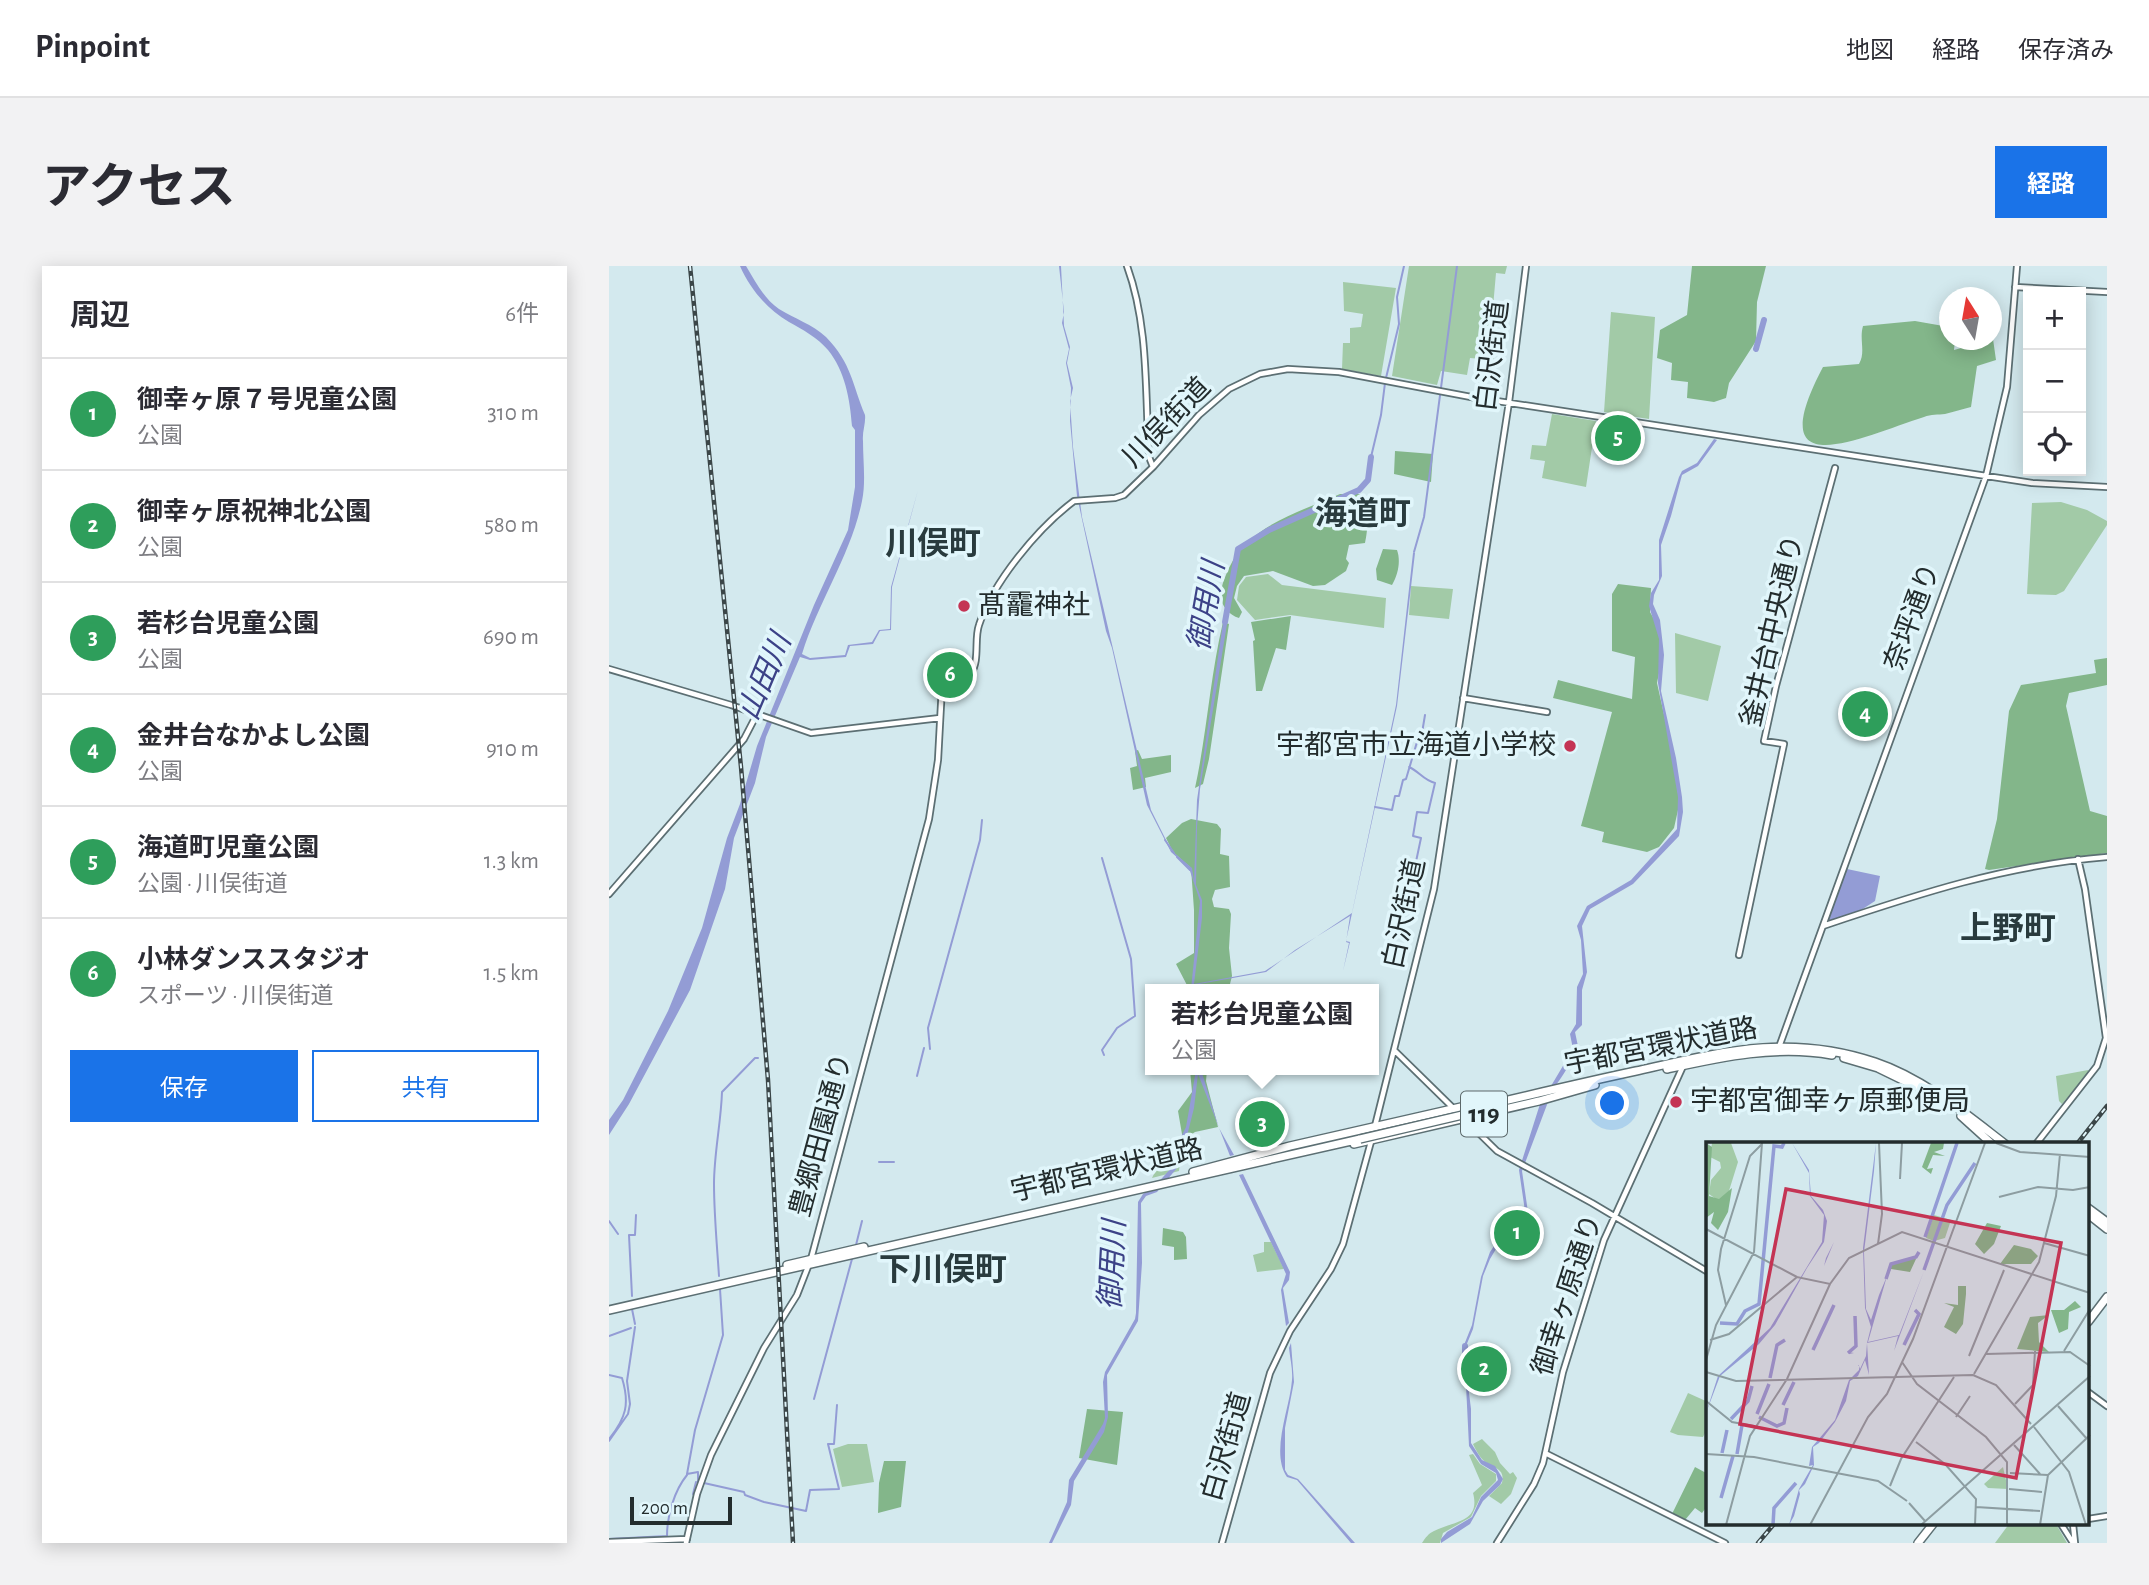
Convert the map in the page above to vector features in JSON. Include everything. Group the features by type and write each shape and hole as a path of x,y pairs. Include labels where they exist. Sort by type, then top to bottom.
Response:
{"highway":[{"name":"宇都宮環状道路","path":"1779,1049 1828,1054 1878,1068 1923,1091 1961,1116 1993,1142"},
{"name":"宇都宮環状道路","path":"1174,1179 1736,1050 1829,1049 1877,1062 1909,1077 2004,1142"},
{"name":"119","path":"1192,1173 1375,1126 1595,1083"},
{"name":"119","path":"1221,1170 1223,1173 1372,1140 1469,1113"},
{"name":"宇都宮環状道路","path":"609,1308 1360,1137"},
{"path":"2089,1203 2107,1217"},
{"path":"2089,1209 2107,1222"},
{"path":"2089,1217 2107,1231"},
{"path":"2089,1321 2107,1297"},
{"path":"1918,1543 1931,1526"}],"street":[{"path":"1127,266 1141,315 1149,457 1153,467"},
{"name":"白沢街道","path":"1222,1543 1274,1363 1290,1331 1339,1253 1349,1225 1434,889 1509,402 1526,266"},
{"name":"奈坪通り","path":"1779,1049 1986,475 2007,387 2017,266"},
{"path":"2015,287 2107,292"},
{"name":"川俣街道","path":"940,718 942,686 967,678 974,670 978,627 1010,565 1074,501 1124,495 1199,415 1229,389 1270,371 1287,369 1339,372 1509,402 2032,483 2107,487"},
{"name":"釜井台中央通り","path":"1739,955 1784,744 1764,741 1776,686 1835,468"},
{"path":"609,669 814,733 940,718"},
{"path":"1463,698 1547,712"},
{"path":"609,894 744,739 760,715"},
{"name":"豊郷田園通り","path":"686,1541 697,1494 712,1455 764,1348 797,1295 810,1262 929,819 935,790 940,718"},
{"path":"1823,926 1985,875 2078,859 2107,857"},
{"path":"2038,1142 2097,1066 2106,1038 2085,889 2078,859"},
{"path":"1395,1051 1454,1109 1469,1113 1497,1151 1592,1203 1613,1218 1706,1271"},
{"name":"御幸ヶ原通り","path":"1497,1543 1534,1483 1547,1454 1563,1372 1604,1240 1685,1063"},
{"path":"2089,1393 2107,1406"},
{"path":"1547,1454 1725,1543"},
{"path":"2089,1519 2107,1516"},
{"path":"2062,1526 2074,1543"},
{"path":"609,1542 686,1541"}],"green space":[{"path":"1409,266 1507,266 1505,274 1496,273 1491,330 1500,331 1493,360 1470,358 1467,375 1441,371 1437,385 1392,376"},
{"path":"1692,266 1766,266 1757,302 1756,341 1729,383 1726,398 1714,402 1687,398 1688,382 1671,380 1672,363 1657,358 1660,330 1687,315"},
{"path":"1343,282 1396,288 1381,376 1342,369 1343,343 1350,343 1350,328 1361,327 1363,314 1344,311"},
{"path":"1611,312 1655,317 1649,419 1604,412"},
{"path":"1915,321 1939,325 1939,350 1995,350 1996,360 1977,366 1971,407 1927,416 1847,442 1826,445 1810,441 1803,429 1806,405 1823,367 1859,364 1863,326"},
{"path":"1552,414 1596,421 1586,487 1542,478 1545,461 1530,459 1532,445 1546,446"},
{"path":"1602,419 1640,426 1635,457 1596,450"},
{"path":"1395,451 1433,454 1431,482 1394,474"},
{"path":"1340,494 1361,494 1367,510 1365,543 1349,545 1346,571 1325,585 1313,586 1273,571 1244,576 1237,586 1234,598 1242,612 1239,618 1229,612 1224,606 1221,591 1229,568 1249,541 1277,522"},
{"path":"2061,502 2087,510 2107,521 2107,525 2064,591 2056,595 2027,594 2032,503"},
{"path":"1383,549 1397,550 1398,554 1398,568 1392,585 1377,580 1376,569"},
{"path":"1268,574 1282,585 1386,598 1384,628 1290,615 1255,620 1237,600 1239,586 1246,577"},
{"path":"1618,584 1651,588 1650,612 1660,630 1661,663 1657,683 1678,793 1674,828 1659,847 1647,852 1602,842 1604,832 1581,826 1612,712 1553,698 1558,680 1632,699 1635,657 1612,651 1612,594"},
{"path":"1411,586 1453,589 1449,619 1409,615"},
{"path":"1291,616 1286,650 1276,648 1262,691 1256,691 1255,640 1251,622"},
{"path":"1223,622 1229,624 1209,759 1203,784 1195,788 1215,663"},
{"path":"1675,633 1721,646 1708,701 1676,693"},
{"path":"2107,658 2107,685 2069,693 2066,706 2090,811 2107,816 2107,853 1985,869 1997,819 2009,711 2021,685 2096,673 2094,660"},
{"path":"1138,750 1142,759 1171,755 1171,772 1145,778 1146,787 1133,790 1130,768 1137,766 1135,751"},
{"path":"1191,819 1217,824 1221,829 1220,854 1229,856 1230,887 1215,890 1212,899 1214,907 1229,909 1231,914 1230,984 1186,984 1176,964 1194,953 1191,868 1173,852 1166,838 1182,823"},
{"path":"2088,1070 2062,1104 2059,1101 2056,1076"},
{"path":"1190,1075 1207,1075 1218,1127 1195,1132 1183,1140 1178,1111 1192,1092"},
{"path":"1170,1140 1183,1140 1179,1171 1152,1178"},
{"path":"1163,1228 1183,1232 1186,1237 1187,1259 1174,1260 1174,1247 1162,1245"},
{"path":"1264,1242 1271,1242 1284,1269 1257,1272 1253,1255 1264,1252"},
{"path":"1688,1393 1706,1401 1706,1431 1703,1437 1670,1432"},
{"path":"1087,1409 1123,1412 1117,1465 1079,1458"},
{"path":"1482,1439 1495,1452 1500,1463 1517,1478 1511,1494 1501,1504 1489,1496 1502,1483 1501,1472 1482,1459 1473,1444"},
{"path":"848,1444 867,1444 874,1482 842,1487 833,1449"},
{"path":"1473,1454 1480,1464 1496,1474 1496,1481 1481,1496 1471,1517 1443,1533 1440,1543 1422,1543 1432,1532 1464,1520 1473,1510 1473,1493 1482,1485 1469,1455"},
{"path":"884,1461 906,1461 901,1507 878,1513 879,1483"},
{"path":"1695,1467 1706,1473 1706,1508 1702,1513 1695,1508 1685,1520 1672,1514"},
{"path":"2008,1526 2057,1526 2067,1543 1995,1543"}],"water":[{"path":"740,266 746,266 774,305 815,329 835,347 850,374 865,415 864,486 857,521 802,654 810,658 845,655 848,645 872,642 879,630 890,629 891,587 918,490 892,587 891,630 880,631 873,644 850,646 846,657 810,660 800,657 766,737 755,783 734,838 725,889 690,990 629,1104 609,1135 609,1120 623,1100 668,1011 702,928 727,838 757,746 814,605 848,530 855,487 855,430 852,426 846,386 839,367 820,342 766,305"},
{"path":"1059,266 1061,266 1063,300"},
{"path":"1063,315 1070,347 1067,363 1073,388 1071,398 1066,363 1069,349 1062,323"},
{"path":"1070,407 1082,517 1151,810 1171,850 1192,868 1194,881 1197,800 1224,616 1228,618 1200,789 1196,885 1202,900 1202,918 1194,984 1192,984 1200,901 1189,868 1171,852 1147,805 1077,496"},
{"path":"1714,439 1717,440 1698,466 1682,475 1661,545 1662,576 1653,604 1660,620 1664,655 1661,691 1682,797 1683,812 1679,836 1633,884 1590,909 1582,926 1587,972 1582,990 1582,1025 1575,1032 1579,1051 1555,1086 1551,1086 1573,1049 1570,1034 1576,1024 1577,987 1583,974 1581,940 1577,926 1587,906 1631,880 1677,829 1678,797 1658,683 1659,639 1649,606 1651,593 1659,580 1659,540 1679,477 1682,471 1697,463"},
{"path":"1415,553 1397,706 1347,939 1350,916 1316,937 1352,913 1396,705"},
{"path":"1847,869 1880,876 1875,901 1858,912 1830,921 1828,919"},
{"path":"1284,958 1266,972 1194,984 1265,971"},
{"path":"1195,1075 1198,1075 1194,1108 1188,1132 1180,1146 1177,1168 1157,1192 1146,1196 1141,1203 1142,1263 1138,1321 1107,1375 1108,1417 1104,1432 1074,1481 1071,1505 1052,1543 1049,1543 1067,1502 1069,1480 1105,1418 1105,1372 1135,1319 1138,1202 1174,1165 1178,1143 1186,1127"},
{"path":"1198,1075 1203,1075 1219,1127"},
{"path":"1548,1102 1522,1171 1529,1219 1502,1239 1490,1259 1483,1276 1473,1329 1466,1346 1471,1443 1482,1460 1495,1466 1503,1479 1483,1501 1470,1524 1441,1543 1447,1532 1472,1517 1481,1497 1498,1480 1496,1473 1481,1464 1469,1446 1464,1345 1472,1325 1481,1277 1490,1252 1500,1237 1526,1218 1519,1170 1540,1104"},
{"path":"1219,1128 1234,1155 1230,1156"},
{"path":"1243,1174 1290,1272 1289,1280 1283,1288 1289,1323 1286,1326 1281,1290 1286,1274 1239,1175"},
{"path":"1291,1343 1294,1382 1285,1428 1285,1470 1288,1475 1298,1479 1355,1543 1351,1543 1297,1480 1287,1477 1282,1467 1282,1430 1292,1380 1289,1348"}],"waterway":[{"name":"御用川","path":"1386,378 1399,324 1397,297 1404,266"},
{"path":"1414,552 1424,517 1457,266"},
{"path":"1756,349 1764,320"},
{"name":"御用川","path":"1371,457 1385,383"},
{"name":"御用川","path":"1225,622 1238,549 1269,530 1359,490 1368,480 1371,457"},
{"path":"1422,733 1425,715"},
{"path":"1375,807 1392,810 1395,796 1399,796 1421,735"},
{"path":"1389,957 1395,925 1400,926 1406,909 1421,838 1413,836 1417,812 1428,813 1435,783 1409,767"},
{"path":"930,1049 928,1028 980,840 982,820"},
{"path":"1165,840 1174,853"},
{"path":"1177,857 1190,870"},
{"path":"1102,858 1131,959 1135,1016 1117,1028 1102,1050 1104,1055"},
{"path":"917,1076 924,1048"},
{"path":"719,1276 714,1184 722,1092 758,1058"},
{"path":"879,1162 894,1162"},
{"path":"632,1296 629,1235 635,1235 636,1215"},
{"path":"609,1221 618,1234"},
{"path":"856,1245 862,1221"},
{"path":"814,1399 852,1259"},
{"path":"698,1482 698,1472 687,1474 695,1430 723,1335 720,1289"},
{"path":"632,1309 635,1324"},
{"path":"609,1441 628,1414 630,1404 627,1381 635,1327"},
{"path":"609,1336 631,1328"},
{"path":"1465,1346 1465,1374"},
{"path":"609,1375 622,1378 626,1396 623,1417 609,1439"},
{"path":"704,1483 744,1492 745,1495 764,1502 806,1511 810,1490 839,1489 828,1444 834,1444 837,1405"},
{"path":"609,1539 667,1536 672,1504 687,1475"},
{"path":"695,1497 693,1494 696,1482"}],"railway":[{"path":"690,266 741,767 768,1080 793,1543"},
{"path":"2079,1142 2107,1106"},
{"path":"1758,1543 1772,1526"}],"place":[{"name":"海道町児童公園","path":"1618,438"},
{"name":"髙靇神社","path":"964,606"},
{"name":"小林ダンススタジオ","path":"950,675"},
{"name":"金井台なかよし公園","path":"1865,714"},
{"name":"宇都宮市立海道小学校","path":"1570,746"},
{"name":"宇都宮御幸ヶ原郵便局","path":"1676,1102"},
{"name":"若杉台児童公園","path":"1262,1124"},
{"name":"御幸ヶ原７号児童公園","path":"1517,1233"},
{"name":"御幸ヶ原祝神北公園","path":"1484,1369"}],"district":[{"name":"海道町","path":"1363,514"},
{"name":"川俣町","path":"933,544"},
{"name":"上野町","path":"2008,929"},
{"name":"下川俣町","path":"943,1270"}],"water label":[{"name":"山田川","path":"765,677"}]}
